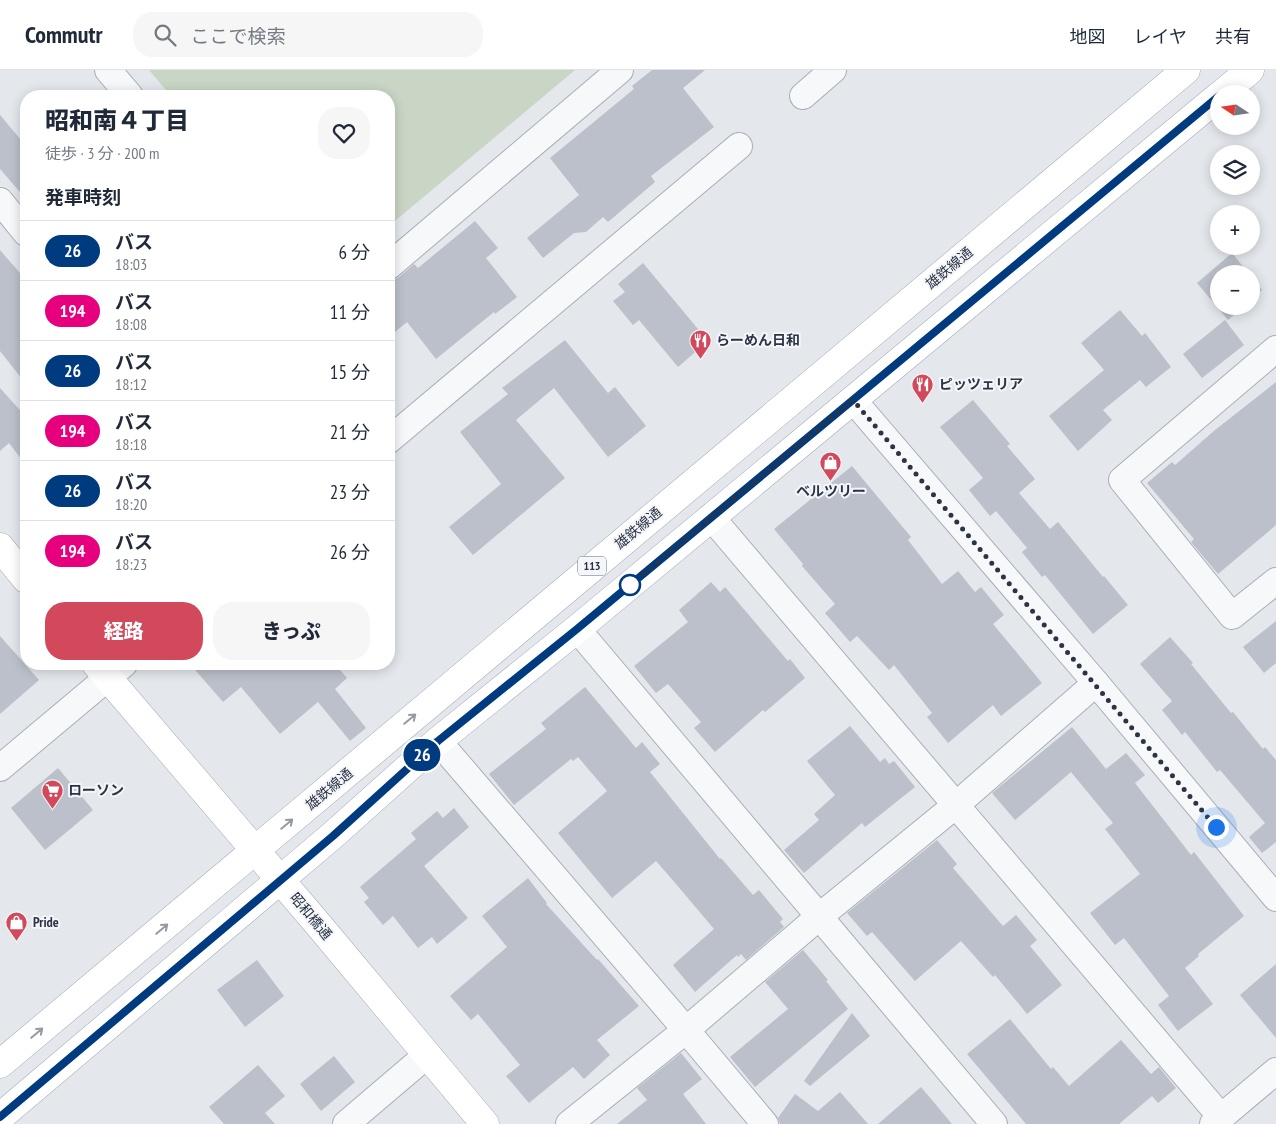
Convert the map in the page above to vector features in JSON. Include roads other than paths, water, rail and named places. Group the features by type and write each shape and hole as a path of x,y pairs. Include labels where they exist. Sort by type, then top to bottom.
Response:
{"main road":[{"name":"雄鉄線通","path":"0,1064 1186,70"},
{"path":"1232,85 1250,70"},
{"path":"0,1117 333,836 438,741 577,629 1210,103"},
{"path":"0,547 20,572"},
{"name":"昭和橋通","path":"111,670 255,851 485,1124"}],"street":[{"path":"108,70 125,90"},
{"path":"395,261 620,70"},
{"path":"803,96 833,70"},
{"path":"395,435 739,146"},
{"path":"0,201 20,226"},
{"path":"1276,349 1122,480 1232,616 1276,581"},
{"path":"853,400 1096,683 1276,898"},
{"path":"711,517 956,805 1217,1121 1276,1070"},
{"path":"577,629 994,1124"},
{"path":"0,768 107,670"},
{"path":"569,1124 686,1030 820,916 956,805 1096,683"},
{"path":"438,741 765,1124"},
{"path":"346,1124 427,1055"}],"place":[{"name":"らーめん日和","path":"700,359"},
{"name":"ピッツェリア","path":"923,403"},
{"name":"ベルツリー","path":"831,482"},
{"name":"ローソン","path":"52,809"},
{"name":"Pride","path":"17,941"}]}
